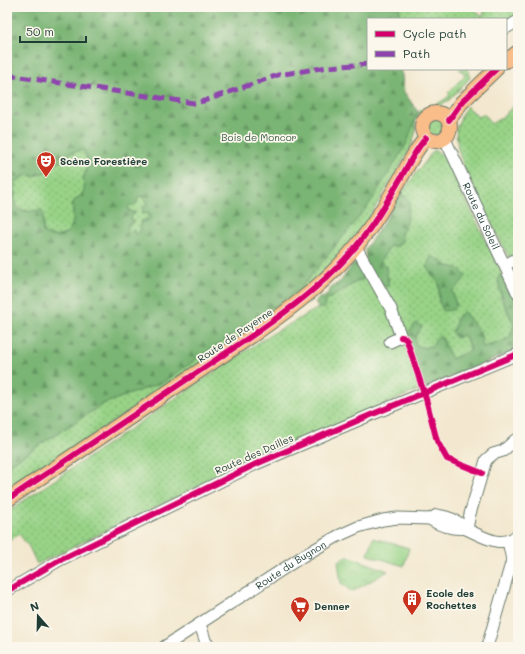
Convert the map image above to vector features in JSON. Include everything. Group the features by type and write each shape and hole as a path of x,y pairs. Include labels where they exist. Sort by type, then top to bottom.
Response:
{"main road":[{"path":"445,117 485,70"},
{"path":"445,117 495,70"},
{"path":"432,114 445,117 450,129 447,136 444,139 435,142 426,138 422,132 423,121 432,114"},
{"name":"Route de Payerne","path":"7,500 289,310 332,272 356,247 386,204 411,160 426,138"}],"street":[{"path":"507,27 518,21"},
{"name":"Route du Soleil","path":"444,139 518,294"},
{"path":"356,247 391,309 401,337 390,342"},
{"path":"505,265 518,258"},
{"name":"Route des Dailles","path":"7,591 60,560 262,461 518,354"},
{"path":"465,528 486,460 493,454 503,451 515,440"},
{"name":"Route du Bugnon","path":"164,647 327,541 364,525 397,518 430,519 437,523 459,529 465,528 495,541 508,541"},
{"path":"487,647 512,560 508,541 515,538 518,534"},
{"path":"200,624 208,646"}],"green space":[{"name":"Bois de Moncor","path":"7,7 399,7 401,18 367,18 367,70 400,70 404,92 418,112 406,145 368,206 301,288 163,382 103,404 7,466","holes":["83,150 89,162 83,179 85,185 83,192 73,203 73,222 65,234 56,237 47,235 43,232 43,213 41,210 26,211 20,210 17,207 14,199 17,181 26,175 35,176 49,170 52,166 65,159 70,153","139,196 145,196 144,200 147,201 147,205 143,207 142,214 147,213 149,215 149,219 141,221 140,232 134,234 134,230 129,231 127,225 133,223 134,220 131,220 132,215 135,214 135,212 129,212 128,207 136,204"]},
{"path":"399,7 473,7 482,17 486,7 514,7 518,9 518,14 507,20 507,18 401,18"},
{"path":"460,70 469,71 469,79 449,100 440,105 429,108 420,114 416,121 415,134 410,149 366,223 329,267 294,299 269,318 7,492 7,466 103,404 163,382 416,117 418,112 439,103 450,95 448,93 465,75"},
{"path":"518,102 518,253 509,258 465,170 458,150 456,129 467,106 478,117 484,114 491,124 501,118"},
{"path":"436,119 443,124 444,127 439,134 436,135 429,130 428,127 433,120"},
{"path":"83,150 89,162 83,179 85,185 83,192 73,203 73,222 65,234 61,236 52,236 43,232 43,213 21,209 15,203 17,181 26,175 35,176 49,170 52,166 65,159 70,153"},
{"path":"434,150 444,156 502,273 501,298 514,324 510,338 482,347 480,332 464,312 457,317 455,326 464,334 471,351 451,359 443,339 439,336 433,345 425,348 416,345 415,337 407,334 408,342 405,343 421,389 261,456 37,564 29,547 19,534 7,542 7,512 265,338 318,308 324,308 327,299 365,278 366,272 389,280 386,273 386,266 379,262 390,246 398,246 402,240 401,233 407,220 407,197 400,195","holes":["440,260 447,266 458,268 461,283 452,291 456,305 439,301 439,283 433,277 427,266"]},
{"path":"400,195 407,197 410,204 406,226 401,233 402,240 398,246 390,246 380,262 386,266 388,287 384,286 366,272 365,278 327,299 325,302 325,308 318,308 315,302 320,297 324,298 332,287 341,281 354,263 366,261 365,249 382,225"},
{"path":"139,196 145,196 146,205 142,214 147,213 149,215 149,219 141,221 140,232 134,234 134,230 129,231 127,225 133,223 131,220 132,214 135,214 135,212 129,212 128,206"},
{"path":"431,256 440,260 447,266 458,268 466,276 452,291 456,305 452,310 443,311 439,301 439,283 433,277 427,266"},
{"path":"502,273 518,304 518,349 424,387 408,342 407,334 416,323 422,327 415,337 416,345 425,348 433,345 438,336 442,339 452,359 471,350 464,335 455,338 452,332 457,317 464,312 480,332 483,347 510,338 514,324 500,290 498,278"},
{"path":"373,538 409,548 404,566 368,555"},
{"path":"348,556 388,571 352,592 341,583 338,561"}],"marked path":[{"path":"7,75 194,103 204,101 278,75 328,67 367,64"}],"cycle path":[{"path":"449,120 461,103 495,70"},
{"path":"7,500 250,337 300,301 330,274 358,244 387,202 416,151 426,138"},
{"path":"401,337 405,338 407,341 426,399 437,441 447,459 482,473"},
{"path":"7,591 60,560 256,464 518,354"}],"place":[{"name":"Scène Forestière","path":"46,178"},
{"name":"Ecole des Rochettes","path":"412,616"},
{"name":"Denner","path":"300,623"}]}
